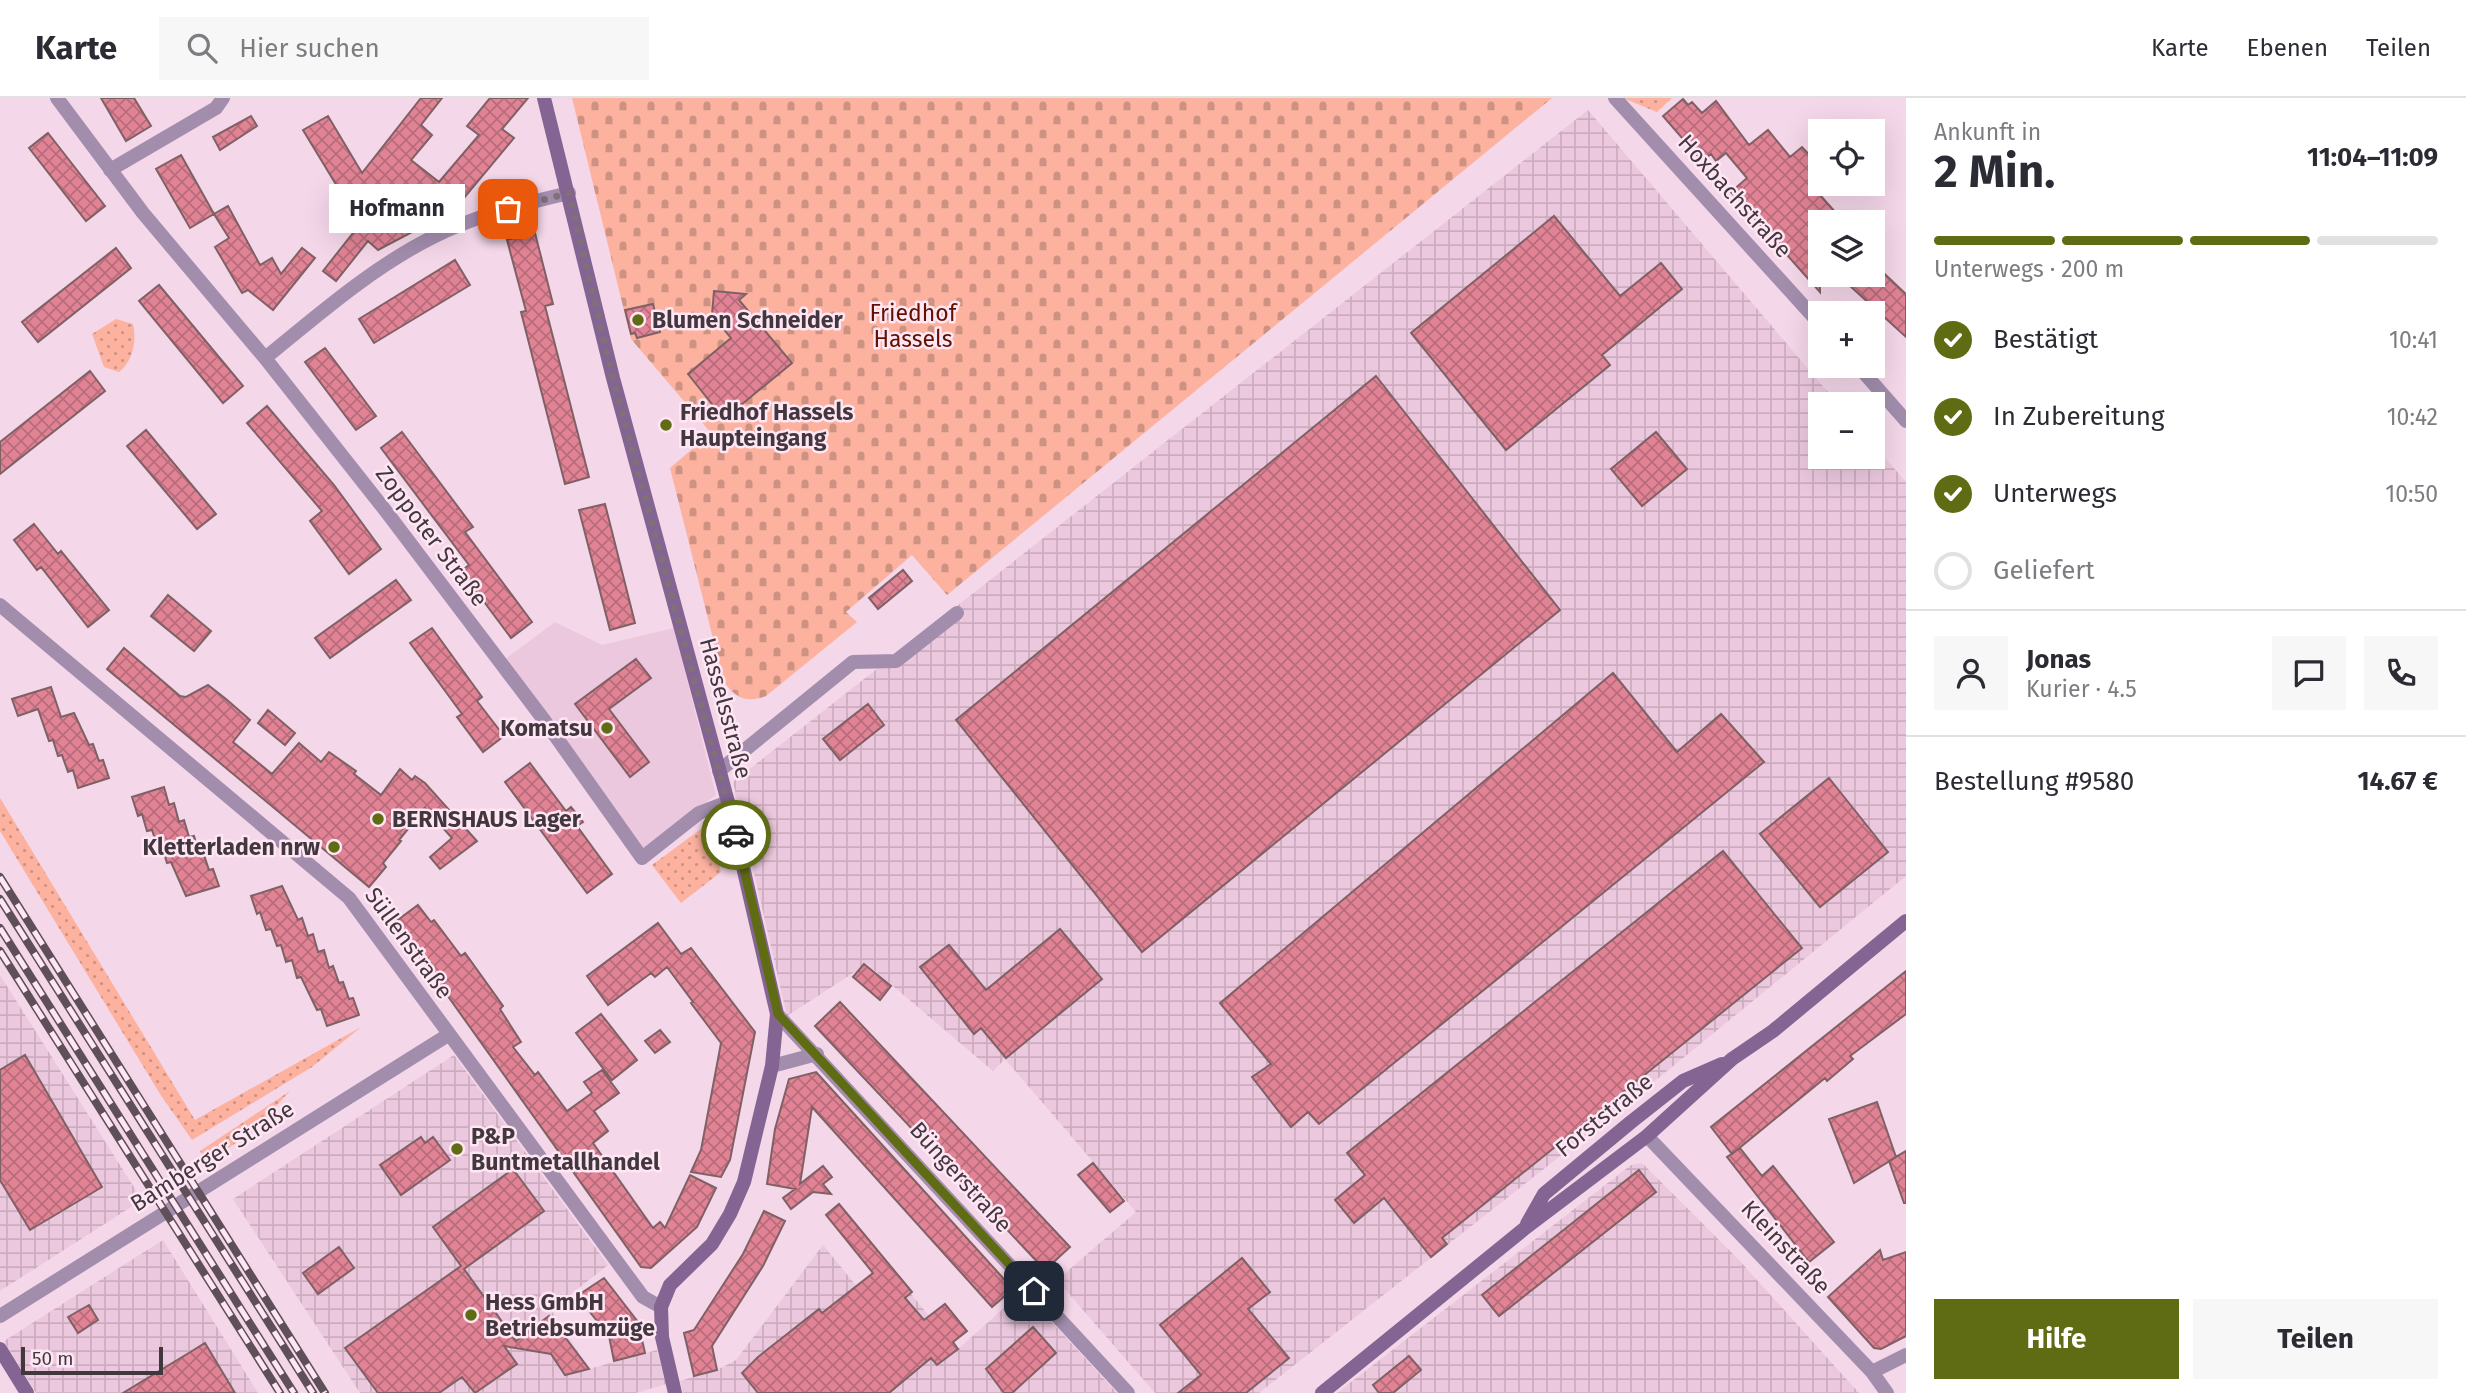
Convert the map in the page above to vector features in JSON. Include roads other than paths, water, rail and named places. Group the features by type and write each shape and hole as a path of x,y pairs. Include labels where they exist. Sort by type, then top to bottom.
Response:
{"street":[{"name":"Zoppoter Straße","path":"57,98 110,170 221,309 265,358 544,720 642,858 699,813 728,802"},
{"path":"110,170 216,108 222,98"},
{"name":"Hasselsstraße","path":"544,98 613,378 728,802 778,1014 772,1066 755,1147 730,1214 712,1244 670,1285 660,1307"},
{"name":"Hoxbachstraße","path":"1615,98 1808,311"},
{"path":"265,358 339,297 387,263 431,238 481,217 569,193"},
{"path":"1868,378 1906,421"},
{"name":"Süllenstraße","path":"0,605 349,898 643,1297 660,1307"},
{"path":"719,771 853,662 896,661 957,613"},
{"name":"Forststraße","path":"1322,1393 1524,1229 1647,1136 1732,1059 1773,1031 1906,921"},
{"name":"Büngerstraße","path":"778,1014 1128,1393"},
{"name":"Bamberger Straße","path":"0,1316 448,1035"},
{"path":"772,1066 817,1054"},
{"name":"Forststraße","path":"1524,1229 1544,1194 1631,1122 1683,1081 1732,1059"},
{"name":"Kleinstraße","path":"1647,1136 1872,1372 1887,1393"},
{"path":"660,1307 662,1337 676,1393"},
{"path":"0,1349 27,1393"},
{"path":"1872,1372 1906,1354"}],"railway":[{"path":"0,877 325,1393"},
{"path":"0,899 313,1393"},
{"path":"0,928 294,1393"},
{"path":"0,951 280,1393"}],"place":[{"name":"Hofmann","path":"508,209"},
{"name":"Blumen Schneider","path":"638,320"},
{"name":"Friedhof Hassels Haupteingang","path":"666,425"},
{"name":"Komatsu","path":"607,728"},
{"name":"BERNSHAUS Lager","path":"378,819"},
{"name":"Kletterladen nrw","path":"334,847"},
{"name":"P&P Buntmetallhandel","path":"457,1149"},
{"name":"Hess GmbH Betriebsumzüge","path":"471,1315"}],"park label":[{"name":"Friedhof Hassels","path":"913,326"}]}
